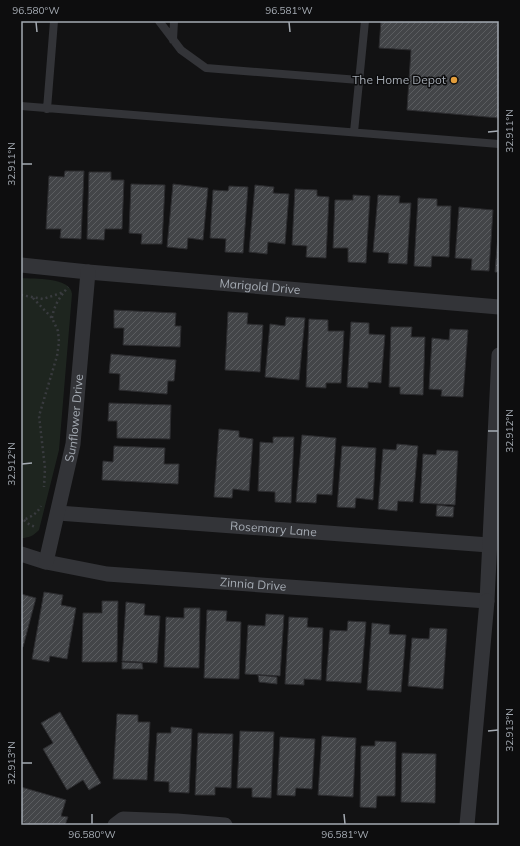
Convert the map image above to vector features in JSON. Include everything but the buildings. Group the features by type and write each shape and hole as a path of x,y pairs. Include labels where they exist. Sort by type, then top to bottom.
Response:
{"street":[{"name":"Marigold Drive","path":"21,265 499,307"},
{"name":"Sunflower Drive","path":"46,562 73,444 88,272"},
{"path":"468,825 487,601 499,355"},
{"name":"Rosemary Lane","path":"58,513 489,545"},
{"name":"Zinnia Drive","path":"21,554 46,562 107,574 487,601"},
{"path":"115,825 123,819 225,825"}],"lane":[{"path":"47,109 54,21"},
{"path":"159,21 181,50 206,68 359,80"},
{"path":"173,40 174,21"},
{"path":"354,132 365,21"},
{"path":"21,106 499,144"}],"path":[{"path":"52,318 57,301 68,287"},
{"path":"21,295 43,299 64,292"},
{"path":"33,298 52,318 58,331 59,342 57,356 38,416 45,468 44,494"},
{"path":"22,520 37,512 42,499"},
{"path":"22,520 36,527"}],"shaded area":[{"path":"21,278 43,279 59,282 70,288 72,294 59,450 39,530 35,534 26,538 21,538"}],"place":[{"name":"The Home Depot","path":"454,80"}]}
